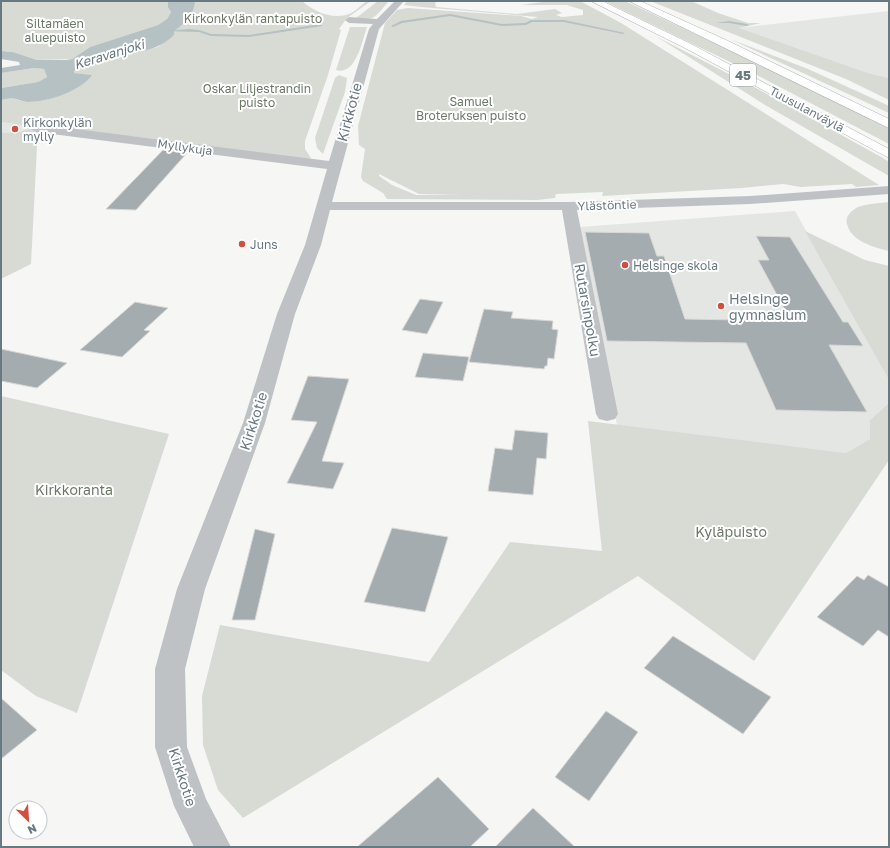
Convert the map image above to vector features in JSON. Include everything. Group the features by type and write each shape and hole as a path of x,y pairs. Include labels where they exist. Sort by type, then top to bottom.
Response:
{"highway":[{"name":"Tuusulanväylä","path":"595,1 708,56 889,154"},
{"name":"Tuusulanväylä","path":"633,1 723,42 889,124"}],"street":[{"name":"Kirkkotie","path":"213,847 191,806 171,747 170,669 191,589 254,423 286,314 313,245 334,166 374,29 400,1"},
{"path":"349,20 379,22"},
{"name":"Myllykuja","path":"36,128 334,166"},
{"name":"Ylästöntie","path":"324,206 569,206 757,199 889,190"},
{"name":"Rutarsinpolku","path":"569,206 607,414"}],"shaded area":[{"path":"889,11 889,78 868,73 738,28"},
{"name":"Kirkonkylän mylly","path":"1,122 38,127 18,132 1,133"},
{"name":"Helsinge gymnasium","path":"795,211 889,380 889,403 870,420 870,439 846,453 617,425 580,227"}],"green space":[{"name":"Siltamäen aluepuisto","path":"1,1 168,1 171,12 167,19 158,25 90,47 72,59 37,60 13,52 1,51"},
{"name":"Oskar Liljestrandin puisto","path":"193,1 302,1 311,8 322,13 340,16 349,14 367,1 371,1 347,18 339,29 341,30 328,75 305,141 305,149 311,158 307,160 233,152 156,139 38,127 31,264 1,279 1,133 18,132 36,127 1,122 1,100 14,99 28,102 54,98 72,91 86,81 91,75 74,73 75,69 158,47 174,35 174,31 183,24 195,2"},
{"path":"378,1 389,1 376,16 368,19 356,18"},
{"name":"Samuel Broteruksen puisto","path":"407,1 438,1 435,3 436,7 517,14 555,9 562,13 556,15 562,17 583,15 583,10 567,5 521,5 550,1 580,1 621,23 879,185 856,187 852,184 801,187 783,184 742,188 602,196 603,192 556,194 555,198 537,200 387,199 383,193 363,181 361,177 365,149 359,145 358,126 385,23 397,10 407,8 521,16 532,19 538,17 404,5","holes":["379,174 419,194 462,195 416,195 392,185 379,176"]},
{"path":"604,1 625,1 765,67 889,129 889,144 755,74"},
{"path":"650,1 691,1 718,13 748,23 761,23 739,28 868,73 889,78 889,100 846,79"},
{"path":"350,27 367,27 353,63 349,68 336,70"},
{"path":"657,37 756,88 883,158 889,162 889,176 765,105"},
{"path":"730,39 808,69 885,104 889,106 889,113"},
{"path":"34,68 44,69 47,77 38,82 1,88 1,73"},
{"path":"339,75 347,78 345,92 323,154 317,148 315,138 335,78"},
{"path":"889,202 889,251 870,245 858,239 849,230 847,219 849,214 858,207 869,204"},
{"path":"805,231 865,260 889,266 889,380"},
{"name":"Kirkkoranta","path":"1,396 169,434 77,713 36,696 1,670"},
{"name":"Kyläpuisto","path":"889,403 889,460 754,661 638,576 243,818 218,790 203,745 202,696 220,625 429,662 510,542 602,551 588,421 846,453 870,439 870,420"}],"water":[{"name":"Keravanjoki","path":"168,1 195,2 188,19 174,31 174,35 167,41 145,51 106,59 75,69 74,73 92,75 87,81 72,91 54,98 27,102 18,99 1,100 1,88 38,82 47,77 44,69 34,68 1,73 1,68 20,65 19,62 1,59 1,51 13,52 37,60 72,59 90,47 158,25 167,19 171,12 168,7"}],"building":[{"path":"163,150 187,153 136,210 106,209"},
{"path":"585,232 649,233 657,256 664,256 685,319 791,321 758,260 769,260 756,236 790,237 843,322 848,322 863,346 829,345 867,412 776,410 746,343 607,341"},
{"path":"420,299 443,302 427,334 402,330"},
{"path":"135,302 168,308 144,330 150,331 122,357 80,350"},
{"path":"484,309 513,312 511,318 553,321 552,329 558,330 554,359 548,358 547,366 545,366 544,369 469,362"},
{"path":"1,349 67,363 37,388 1,381"},
{"path":"423,353 469,357 463,381 415,377"},
{"path":"308,376 349,379 322,461 344,463 333,489 287,483 317,422 291,420"},
{"path":"515,430 548,433 546,459 537,458 533,495 488,491 495,448 512,450"},
{"path":"392,528 448,537 425,612 364,602"},
{"path":"255,529 275,534 255,620 232,620"},
{"path":"868,575 889,587 889,637 878,630 863,646 817,617 857,576 864,580"},
{"path":"673,636 771,697 743,734 644,668"},
{"path":"1,698 37,730 1,759"},
{"path":"606,711 638,732 589,801 555,777"},
{"path":"438,777 489,829 470,847 357,847"},
{"path":"533,808 575,847 495,847"}],"waterway":[{"path":"393,26 401,22 450,15 502,25 526,24 531,21 564,21 623,33"},
{"path":"718,23 729,22 747,25"},
{"path":"166,31 189,30 199,31 211,35 249,36 321,25"}],"place":[{"name":"Kirkonkylän mylly","path":"15,129"},
{"name":"Juns","path":"242,244"},
{"name":"Helsinge skola","path":"625,265"},
{"name":"Helsinge gymnasium","path":"721,306"}],"park label":[{"name":"Kirkonkylän rantapuisto","path":"253,18"}]}
